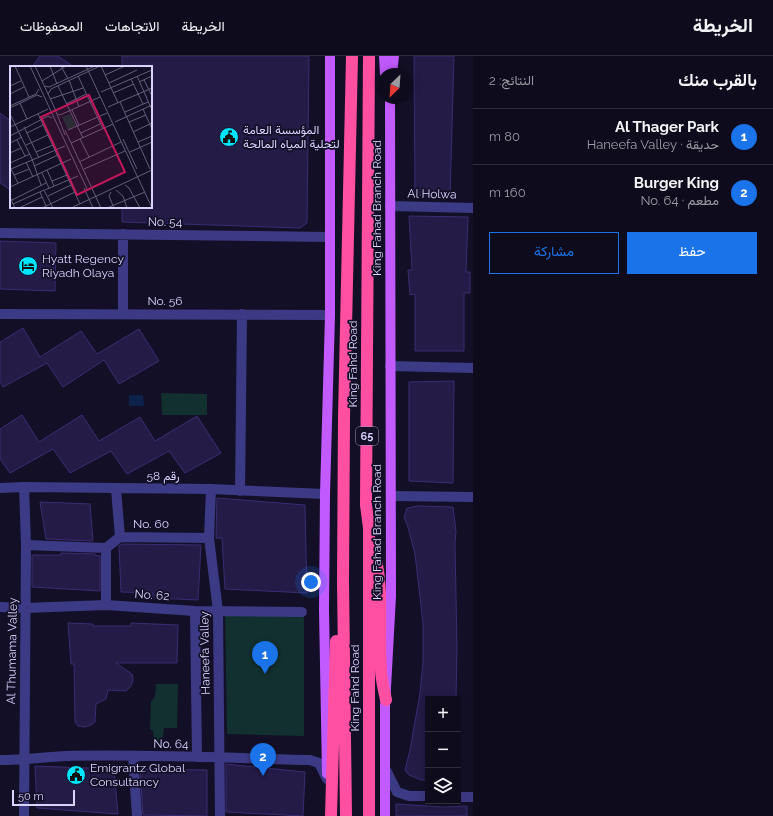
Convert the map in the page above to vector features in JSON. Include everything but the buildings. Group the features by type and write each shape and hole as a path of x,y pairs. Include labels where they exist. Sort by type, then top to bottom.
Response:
{"highway":[{"name":"King Fahd Road","path":"346,816 343,581 344,418 352,56"},
{"name":"King Fahd Road","path":"369,56 366,498 369,528 369,816"},
{"path":"369,528 378,565 381,611 381,670 386,700"},
{"path":"331,816 337,619 343,581"}],"main road":[{"path":"322,56 331,73"},
{"path":"330,56 330,315 325,494 324,614 328,782 331,816"},
{"path":"330,125 336,102 337,56"},
{"path":"384,56 385,68"},
{"path":"388,56 389,68"},
{"path":"391,68 392,56"},
{"name":"King Fahad Branch Road","path":"385,816 386,700 391,597 390,104"}],"street":[{"name":"Al Holwa","path":"390,206 473,208"},
{"name":"No. 54","path":"0,233 330,237"},
{"path":"122,234 123,314"},
{"name":"No. 56","path":"0,314 330,315"},
{"path":"240,491 242,314"},
{"path":"390,366 473,368"},
{"name":"Al Thumama Valley","path":"24,487 26,545 24,816"},
{"name":"رقم 58","path":"0,488 211,489 325,494"},
{"path":"116,489 120,537"},
{"name":"Haneefa Valley","path":"211,489 209,538 218,611 220,816"},
{"path":"391,496 473,497"},
{"name":"No. 60","path":"106,548 120,537 209,538"},
{"path":"26,545 106,548 106,605"},
{"name":"No. 62","path":"0,607 25,608 106,605 195,611 302,612"},
{"path":"195,611 197,757"},
{"name":"No. 64","path":"0,760 24,760 66,756 133,756 310,760 319,763 328,782"},
{"path":"133,756 136,816"},
{"path":"386,770 397,792 409,796 425,796"},
{"path":"461,797 473,797"}],"green space":[{"path":"161,393 207,394 207,415 162,415"},
{"path":"225,612 304,614 304,736 227,734"},
{"path":"156,684 178,684 177,728 164,728 162,742 154,742 153,731 150,729 151,702 155,696"}],"water":[{"path":"129,395 143,395 144,406 129,406"}],"place":[{"name":"المؤسسة العامة لتحلية المياه المالحة","path":"229,137"},
{"name":"Hyatt Regency Riyadh Olaya","path":"28,266"},
{"name":"Al Thager Park","path":"265,674"},
{"name":"Emigrantz Global Consultancy","path":"76,775"},
{"name":"Burger King","path":"263,776"}]}
